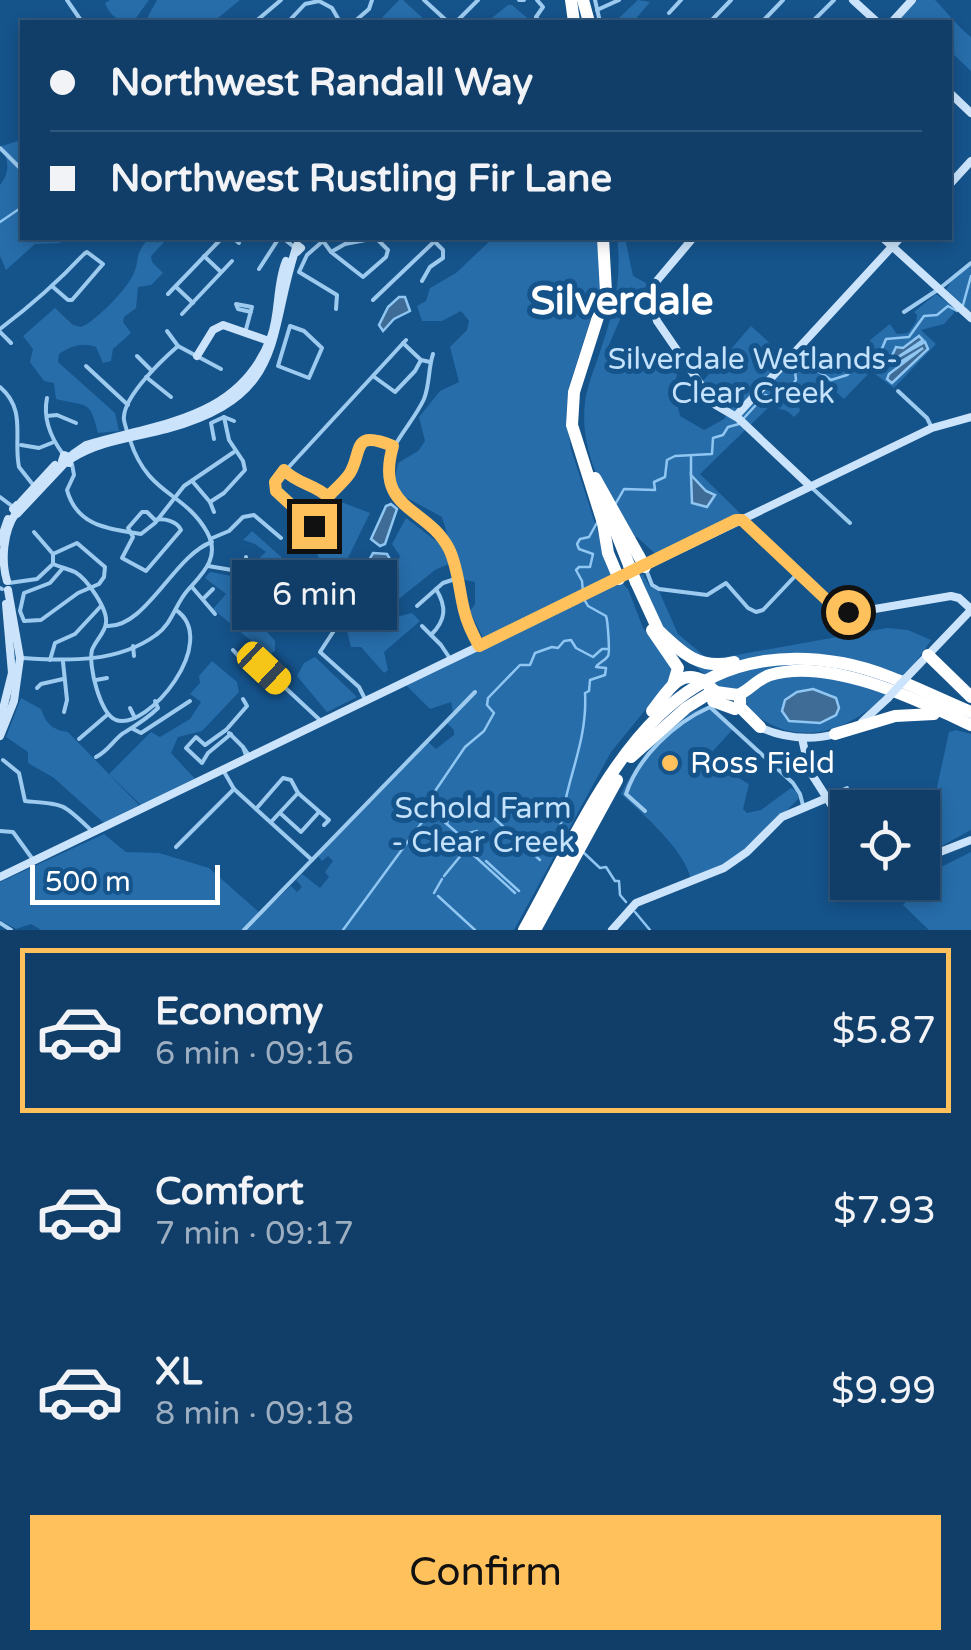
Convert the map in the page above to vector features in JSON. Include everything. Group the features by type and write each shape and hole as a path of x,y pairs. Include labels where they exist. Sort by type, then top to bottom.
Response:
{"highway":[{"path":"604,240 606,292 572,404 574,437 656,628 666,645 704,684"},
{"path":"612,240 614,290 578,410 580,437 604,524 607,551 619,579"},
{"path":"589,472 645,567"},
{"path":"646,604 654,635 678,668 672,687"},
{"path":"656,628 683,654 703,664 722,665 781,653 814,653 846,660 971,712"},
{"path":"928,655 971,697"},
{"path":"524,930 630,753 672,703 699,685 742,667 776,660 848,664 886,677"},
{"path":"535,930 630,753 657,725 698,694 746,674 786,667 820,667 854,674 971,724"},
{"path":"630,753 634,734 681,677 730,696 744,693 763,678 781,673 840,676 879,687 971,724"},
{"path":"671,722 704,684"},
{"path":"744,693 739,705 760,727"},
{"path":"630,753 694,706 711,701 736,710"},
{"path":"830,736 908,713 935,714 971,724"}],"main road":[{"path":"853,0 875,20"},
{"path":"894,20 912,0"},
{"path":"952,95 971,113"},
{"path":"952,182 971,161"},
{"path":"690,240 656,280 652,296 658,324 711,401 740,420 810,486"},
{"path":"885,240 971,318"},
{"path":"740,420 898,240"},
{"path":"0,542 15,509 34,486 66,460 220,403 253,372 275,343 282,270 300,247"},
{"path":"197,356 215,328 226,326 275,343"},
{"path":"0,877 932,428 971,417"},
{"path":"0,736 14,701 16,657 4,552 11,521 15,509 66,460"},
{"path":"797,492 800,476"},
{"path":"758,511 750,522 758,536"},
{"path":"742,520 830,603 848,612 956,596 971,610 864,720 804,754"},
{"path":"0,570 5,586"},
{"path":"934,598 960,604 960,622"},
{"path":"0,722 16,657"},
{"path":"704,684 760,727 802,738 830,736"},
{"path":"802,738 808,770 830,802"},
{"path":"612,930 636,903 724,868 778,820 827,798"},
{"path":"940,854 971,842"}],"street":[{"path":"66,0 81,20"},
{"path":"256,20 281,0"},
{"path":"357,20 366,13 372,0"},
{"path":"424,0 446,20"},
{"path":"458,20 478,0"},
{"path":"537,0 543,7 538,20"},
{"path":"595,0 600,20"},
{"path":"597,10 619,0"},
{"path":"668,14 681,0"},
{"path":"712,20 731,0"},
{"path":"764,20 783,0"},
{"path":"814,20 834,0"},
{"path":"290,20 305,4 322,1 339,20"},
{"path":"0,148 20,168"},
{"path":"168,294 220,240"},
{"path":"258,269 280,240"},
{"path":"336,309 340,298 337,295 298,272 300,247 323,240 331,252 363,276 386,257 388,250 378,240"},
{"path":"331,252 366,240"},
{"path":"373,300 437,240 443,258 430,267 422,281"},
{"path":"12,343 0,331 54,287 87,252 103,264 72,300 54,287"},
{"path":"204,256 221,272"},
{"path":"182,314 232,261"},
{"path":"904,312 971,263"},
{"path":"176,286 192,302"},
{"path":"245,333 251,312"},
{"path":"290,326 304,331 322,348 314,374 309,378 278,366 275,343 290,326"},
{"path":"167,331 178,346 220,369"},
{"path":"317,527 276,491 275,482 405,341 422,360 430,362"},
{"path":"16,657 63,662 92,659 156,636 208,566 211,541 195,516 148,478 129,435 125,414 146,377 178,346"},
{"path":"433,354 424,398 393,446 389,467 394,491 408,510 446,544 467,621 479,646"},
{"path":"137,356 152,371"},
{"path":"373,376 394,392 422,360"},
{"path":"86,366 128,405"},
{"path":"146,377 171,397"},
{"path":"0,387 15,406 19,467 34,486"},
{"path":"898,390 932,428"},
{"path":"47,398 47,416 54,442 66,460 67,490 72,503 100,529 144,533 192,480 234,452"},
{"path":"47,416 76,423"},
{"path":"210,502 230,488 245,470 241,457 234,452 224,417"},
{"path":"214,440 211,423 224,417 234,421"},
{"path":"284,470 330,499 351,471 354,454 362,444 376,440 393,446"},
{"path":"19,444 39,448 54,442"},
{"path":"192,480 214,512"},
{"path":"810,486 850,523"},
{"path":"194,497 200,493"},
{"path":"0,497 15,509"},
{"path":"142,512 178,525 181,530 146,571 122,558 133,537 130,532 131,523 142,512"},
{"path":"106,626 120,624 142,609 188,558 228,532 241,518 259,518 281,538"},
{"path":"34,532 53,554 54,564"},
{"path":"53,554 77,542 101,563 104,577 41,620 24,622 20,611 24,593 50,582 63,568"},
{"path":"246,557 251,582"},
{"path":"5,586 37,579 54,564"},
{"path":"54,564 75,572 101,606 106,626 92,651 92,659 99,700 107,715 125,721 135,718 187,664 186,618 176,610"},
{"path":"208,566 235,573 248,570"},
{"path":"645,567 656,588 707,595 726,583 756,612 762,611 798,573"},
{"path":"417,606 436,589 458,578"},
{"path":"192,587 204,598"},
{"path":"213,588 201,601 215,614"},
{"path":"431,635 443,618 443,602 436,589"},
{"path":"461,596 470,595"},
{"path":"308,596 338,626 321,647 322,654 356,684 366,701"},
{"path":"50,660 55,643 75,634 101,606"},
{"path":"422,626 451,660"},
{"path":"132,646 134,656"},
{"path":"232,650 264,668 322,722"},
{"path":"63,662 67,700 64,712"},
{"path":"96,680 107,678"},
{"path":"36,688 62,679"},
{"path":"159,683 166,689"},
{"path":"244,930 474,692"},
{"path":"228,732 205,745 196,737 186,748 202,763 228,732 247,706 243,699"},
{"path":"133,729 141,732 190,700"},
{"path":"96,757 158,708 155,701"},
{"path":"645,811 626,790 642,762 659,742 710,707 793,783 804,809"},
{"path":"130,708 135,718"},
{"path":"79,739 107,715"},
{"path":"228,732 248,758"},
{"path":"3,760 19,773 25,801 44,800 62,805 94,832"},
{"path":"223,770 234,789 312,860"},
{"path":"256,808 284,778 292,780 298,793 329,820 324,825"},
{"path":"827,798 847,788"},
{"path":"176,847 234,789"},
{"path":"271,822 298,793"},
{"path":"280,812 301,832 320,812"},
{"path":"0,832 12,832 34,861"},
{"path":"0,923 11,930"}],"green space":[{"path":"149,0 134,20 119,20 105,3"},
{"path":"157,0 240,0 215,20 146,20"},
{"path":"403,0 425,20 380,20"},
{"path":"638,0 650,2 635,20 617,20"},
{"path":"917,0 935,0 971,37 971,71 952,53 952,20 899,20"},
{"path":"512,5 530,20 489,20"},
{"path":"20,134 20,240 63,240 35,244 6,270 0,256 0,185 7,166 2,146 18,141"},
{"path":"148,240 166,240 151,256 163,273 151,285 138,287 136,308 123,322 131,333 113,349 111,361 103,363 96,347 86,345 59,354 58,362 115,413 119,431 98,433 89,409 56,399 54,383 44,381 30,362 33,349 23,336 55,308 73,325 81,327 94,319 130,281"},
{"path":"491,240 599,240 600,289 568,390 566,419 571,449 611,573 609,578 483,638 470,611 475,604 475,582 461,579 442,517 400,494 394,483 398,463 418,451 425,441 419,417 440,391 459,382 450,347 467,330 469,321 461,311 442,321 422,321 417,306 426,301 430,288 456,273"},
{"name":"Silverdale Wetlands- Clear Creek","path":"617,240 625,240 633,276 646,283 647,289 622,315 608,347 631,367 667,348 679,365 674,388 680,416 704,430 728,413 716,406 702,382 751,326 782,354 788,356 800,347 830,357 843,367 874,351 868,347 870,340 890,324 897,334 908,333 916,322 914,312 936,294 950,304 954,313 944,324 921,330 936,344 894,388 871,371 844,399 835,391 828,398 813,387 805,389 797,399 800,411 794,417 770,406 700,474 745,518 725,522 718,532 661,559 633,537 613,507 596,474 586,438 586,396 615,299"},
{"name":"Silverdale Wetlands- Clear Creek","path":"971,263 969,311 946,290 953,278"},
{"path":"341,502 370,513 344,566 320,561 315,549 305,544 330,536 332,527 327,520"},
{"path":"406,518 440,544 449,564 435,570 390,606 400,616 412,613 420,621 384,652 388,670 384,673 361,647 351,647 346,627 365,616 362,605 355,602 397,566 400,556 392,544"},
{"path":"252,531 306,579 306,590 295,592 287,605 286,621 268,618 261,625 275,641 275,651 268,655 213,609 226,594 205,578 210,572 237,577 254,593 264,586 267,573 260,557 266,552 243,540"},
{"path":"643,574 650,587 659,591 678,634 709,660 887,628 908,630 931,640 887,694 849,722 805,733 782,729 742,706 683,654 656,615 638,576"},
{"name":"Schold Farm - Clear Creek","path":"616,580 628,589 643,628 673,666 668,682 611,752 514,930 41,930 31,924 16,929 0,920 0,882 104,834 126,852 159,853 209,868 261,914 291,886 297,892 302,887 296,880 302,874 320,888 329,877 325,872 333,861 328,856 322,861 318,856 427,741 436,749 454,735 445,721 451,715 454,717 451,702 430,709 404,683"},
{"path":"315,657 357,697 327,712 297,676 304,663"},
{"path":"212,661 237,682 239,692 202,731 178,737 171,753 197,781 144,808 109,774 151,732 160,737 190,719 201,702 190,694"},
{"path":"21,698 41,709 51,725 68,732 139,805 104,823 54,778 28,763 28,752 6,737"},
{"path":"711,705 735,727 711,753 728,772 749,784 743,809 747,813 761,810 791,788 799,798 744,854 691,880 672,845 621,794 637,766 669,728"},
{"path":"949,732 971,734 971,830 940,847 940,790 936,790"},
{"path":"971,852 971,930 929,930 903,905 908,900 940,900 940,868"}],"shaded area":[{"path":"399,297 405,297 410,311 394,319 383,331 379,325 388,307"},
{"path":"919,336 923,340 895,359 925,342 928,349 892,383 887,379 889,374 923,348 897,364 890,360 896,347 903,348"},
{"path":"691,475 715,495 707,507 692,503"},
{"path":"391,504 397,509 385,544 380,546 371,539 386,506"},
{"path":"373,553 387,554 391,561 364,582 359,579"},
{"path":"813,689 836,698 836,715 820,723 789,721 782,711 785,700 797,692"}],"waterway":[{"path":"0,222 20,208"},
{"path":"963,305 971,276"},
{"path":"744,418 765,395 782,398 796,380 795,371 810,368 831,380 847,375 863,362 878,358 886,339 909,337 924,316 937,315 948,306 957,311"},
{"path":"616,503 624,489 655,490 654,482 665,477 667,460 712,454 713,438 739,424"},
{"path":"691,457 691,475"},
{"path":"583,592 576,570 590,567 593,554 579,549 577,544 589,537 598,521"},
{"path":"568,838 560,830 580,745 585,693 589,691 590,680 605,675 606,668 596,667 609,654 606,616 588,606 584,599"},
{"path":"343,930 431,810 429,800 465,747 484,731 494,713 487,705 488,698 520,665 530,665 535,653 558,648 564,641 571,640 576,648 593,657 607,649"},
{"path":"432,806 444,806 450,811 447,824"},
{"path":"494,818 540,860"},
{"path":"442,820 455,831"},
{"path":"461,835 477,831"},
{"path":"444,876 467,848 476,844 456,832"},
{"path":"468,850 515,893"},
{"path":"583,852 619,881 620,895 626,902"},
{"path":"486,861 519,891"},
{"path":"434,893 442,879"},
{"path":"438,896 475,930"},
{"path":"635,912 650,930"}],"place":[{"name":"Ross Field","path":"670,763"}],"district":[{"name":"Silverdale","path":"622,300"}],"route":[{"path":"314,526 276,491 277,478 284,470 328,497 351,471 356,450 365,442 380,440 393,446 389,467 397,496 433,529 450,552 464,613 479,646 736,520 742,520 830,603 848,612"}]}
